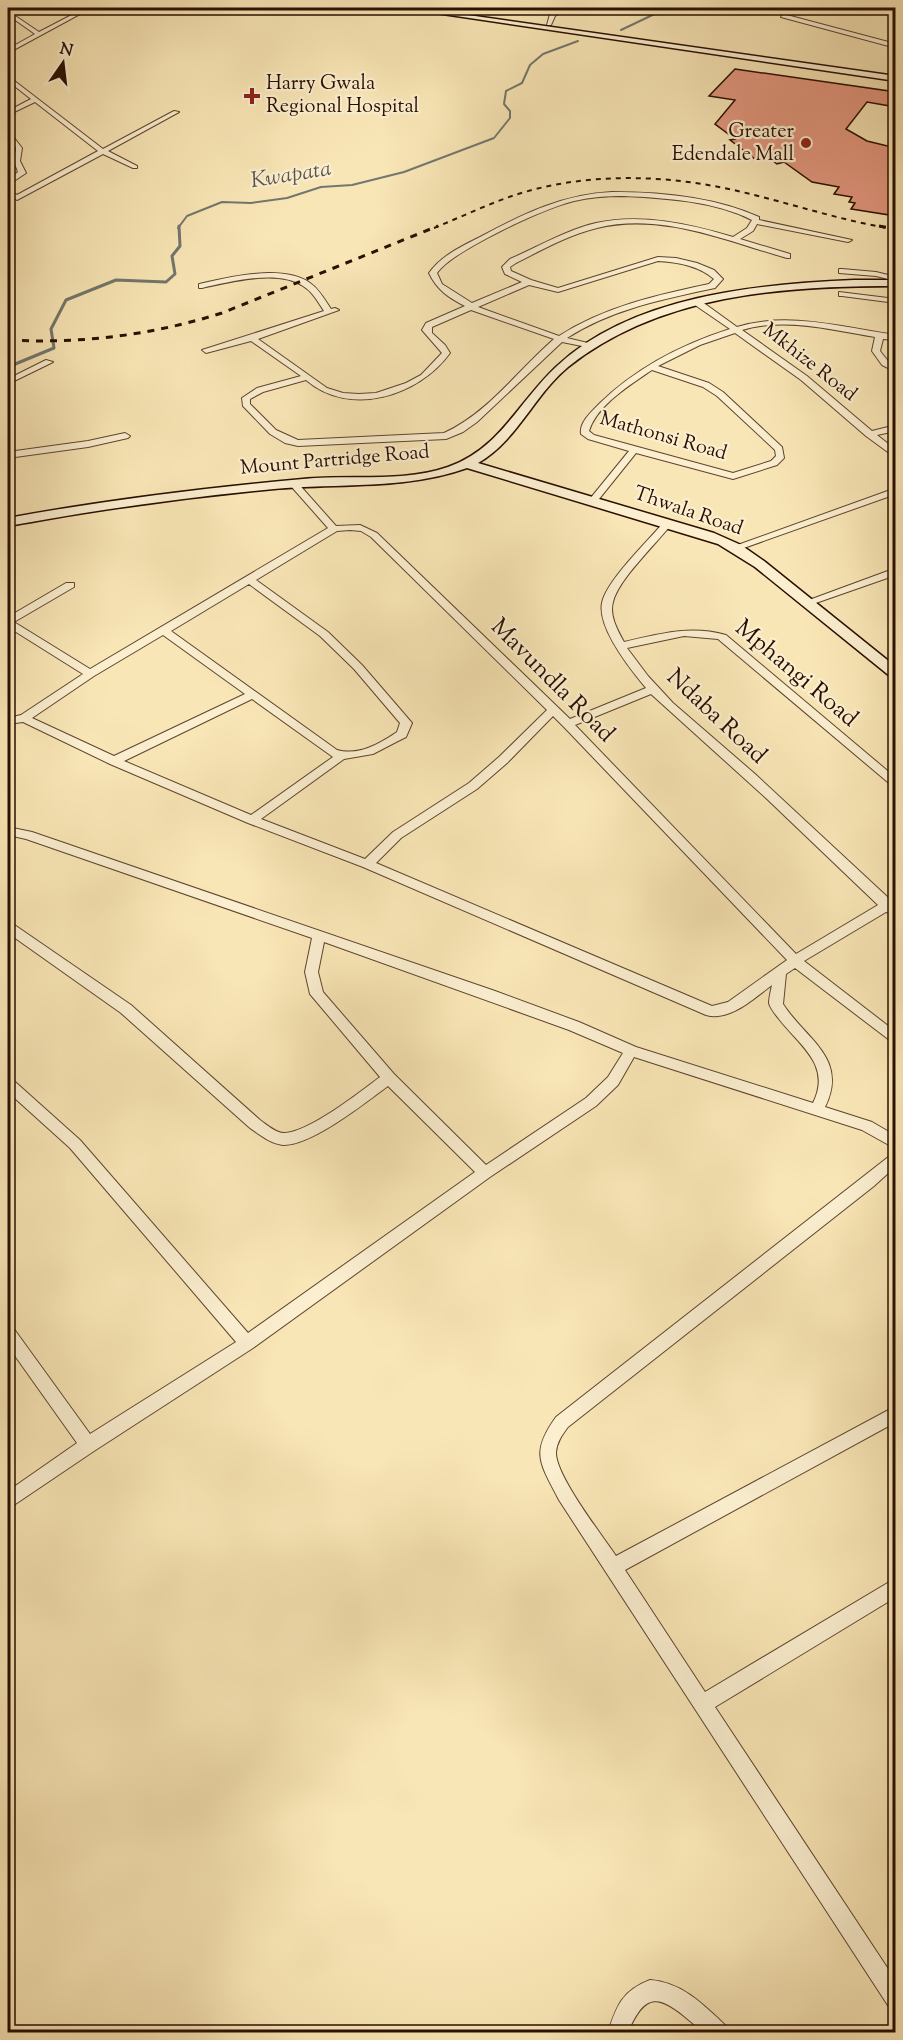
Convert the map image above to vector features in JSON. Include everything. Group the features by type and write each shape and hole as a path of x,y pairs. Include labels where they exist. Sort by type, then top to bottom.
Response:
{"street":[{"path":"8,51 88,8"},
{"path":"406,8 896,77"},
{"path":"435,8 896,77"},
{"path":"549,24 552,15 565,8"},
{"path":"8,14 38,34"},
{"path":"783,16 896,46"},
{"path":"8,78 102,152 135,167"},
{"path":"8,114 35,99"},
{"path":"8,191 17,198 176,112"},
{"path":"8,132 19,148 17,161 22,173 8,183"},
{"path":"589,346 518,327 473,306 443,289 433,278 435,270 489,236 572,200 604,194 666,198 720,208 754,218 756,222 848,240"},
{"path":"308,377 260,390 246,398 246,404 281,440 309,444 446,436 461,430 570,332 616,312 649,301 712,286 718,279 702,267 665,259 651,260 564,289 552,290 508,272 506,269 508,264 598,225 619,222 656,224 735,239 787,256"},
{"path":"735,239 756,222"},
{"path":"842,271 876,274 896,281"},
{"path":"202,286 252,278 292,278 306,284 332,311 252,338 206,350"},
{"name":"Mount Partridge Road","path":"8,522 181,496 293,483 413,477 467,464 480,457 492,446 517,420 543,385 589,346 628,326 698,303 789,287 896,281"},
{"path":"252,338 326,391 345,395 379,395 404,388 436,364 446,353 444,348 427,334 427,327 528,282"},
{"path":"842,294 896,301"},
{"name":"Mkhize Road","path":"698,303 804,378 896,455"},
{"path":"652,367 688,346 758,324 780,321 896,338"},
{"path":"880,336 876,351 885,363 896,370"},
{"path":"8,382 49,362"},
{"name":"Mathonsi Road","path":"652,367 706,385 720,394 773,443 782,456 774,463 733,476 634,450 591,437 584,432 589,419 597,411 632,380 652,367"},
{"path":"869,434 896,428"},
{"path":"8,454 88,444 125,436"},
{"path":"592,501 634,450"},
{"name":"Thwala Road","path":"467,464 709,536 737,547 896,674"},
{"path":"293,483 334,529"},
{"path":"737,547 896,491"},
{"name":"Ndaba Road","path":"668,524 628,571 607,602 609,617 622,646 652,689 733,760 891,909"},
{"name":"Mavundla Road","path":"24,718 90,674 334,529 354,526 368,530 568,724 795,961 896,1040"},
{"path":"806,603 896,571"},
{"path":"163,630 333,753 341,756 358,756 402,734 406,723 358,667 324,634 249,579"},
{"path":"70,585 8,622 90,674"},
{"name":"Mphangi Road","path":"622,646 686,632 708,632 722,637 894,781"},
{"path":"568,724 652,689"},
{"path":"114,761 252,695"},
{"path":"367,864 397,835 473,786 503,760 552,710"},
{"path":"8,721 24,718 114,761 252,820 367,864 711,1011 733,1006 795,961 891,909"},
{"path":"252,820 341,756"},
{"path":"8,831 28,835 500,999 574,1026 631,1051 867,1126 896,1143"},
{"path":"8,927 126,1009 255,1124 270,1134 284,1139 304,1134 389,1078"},
{"path":"320,938 310,968 310,979 317,994 389,1078 485,1173"},
{"path":"780,973 776,1004 817,1055 826,1074 825,1090 816,1111"},
{"path":"8,1501 88,1445 247,1343 485,1173 591,1102 613,1081 631,1051"},
{"path":"8,1084 75,1144 247,1343"},
{"path":"896,1157 869,1182 562,1422 547,1446 547,1457 565,1494 896,2000"},
{"path":"8,1334 88,1445"},
{"path":"614,1567 896,1413"},
{"path":"702,1705 896,1587"},
{"path":"618,2032 625,2010 640,1994 653,1990 679,1997 718,2032"}],"building":[{"name":"Greater Edendale Mall","path":"735,69 896,92 896,107 867,102 846,129 867,141 896,148 896,216 851,209 855,203 849,202 852,197 834,194 839,187 812,182 784,162 777,164 769,158 756,160 730,140 735,139 715,124 735,100 709,96"}],"waterway":[{"name":"Kwapata","path":"621,30 663,10 697,11 708,8"},
{"name":"Kwapata","path":"179,227 187,216 222,202 251,203 287,198 321,187 352,185 404,172 494,138 510,118 510,111 504,104 506,91 522,83 530,65 543,54 578,41"},
{"name":"Kwapata","path":"8,367 54,348 51,329 66,300 116,280 166,282 175,274 172,256 180,246 179,227"}],"railway":[{"path":"434,228 515,195 539,188 616,178 668,180 719,187 887,228"},
{"path":"8,340 90,339 143,332 196,321 222,313 438,226"},
{"path":"879,226 896,229"}],"place":[{"name":"Harry Gwala Regional Hospital","path":"252,96"},
{"name":"Greater Edendale Mall","path":"806,143"}]}
